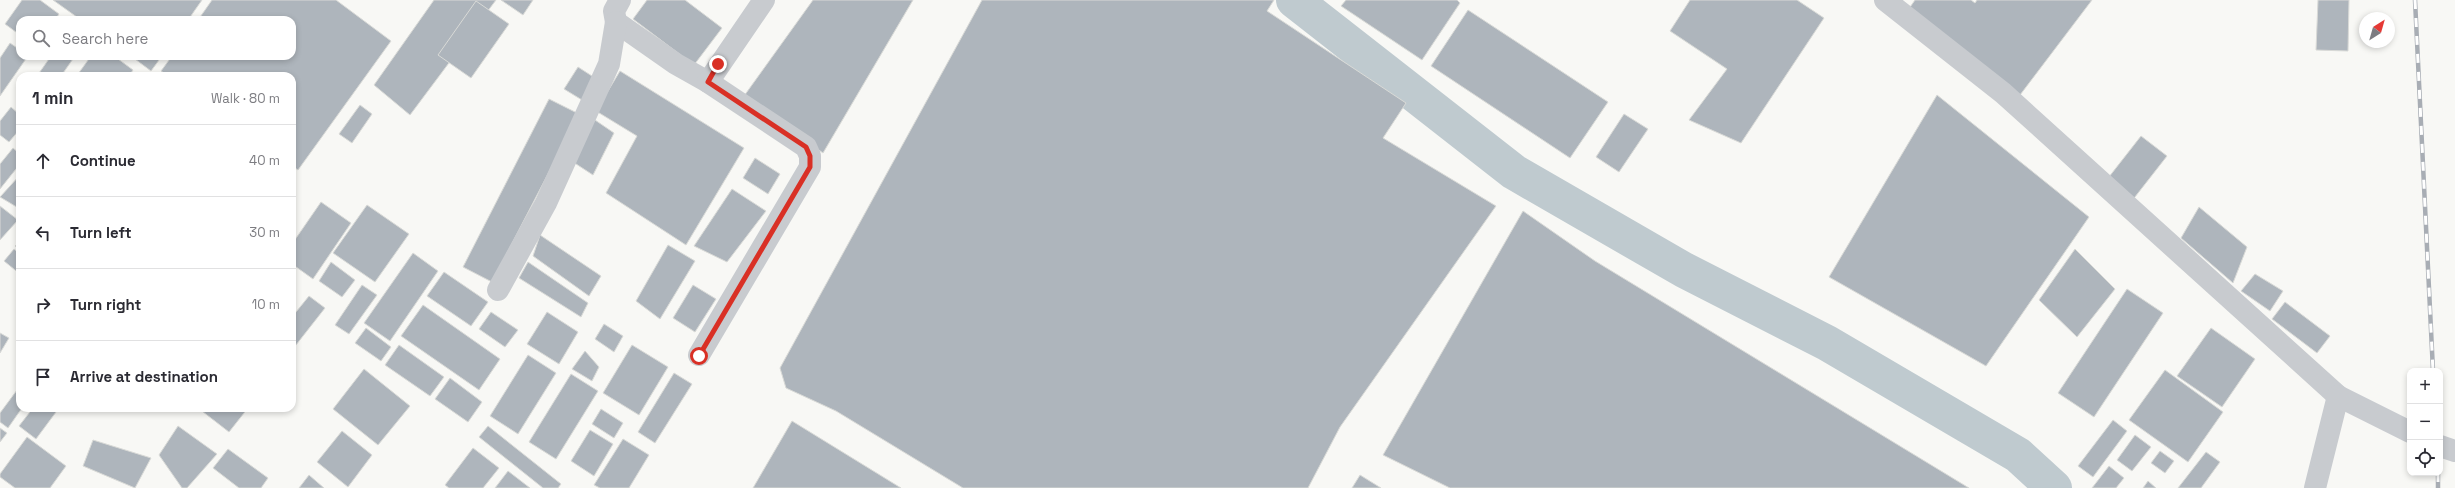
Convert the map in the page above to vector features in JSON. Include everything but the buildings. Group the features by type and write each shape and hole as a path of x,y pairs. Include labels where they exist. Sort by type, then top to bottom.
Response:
{"street":[{"path":"498,290 546,203 609,64 616,22 614,11 620,0"},
{"path":"708,82 764,0"},
{"path":"1885,0 2003,93 2338,396 2407,430"},
{"path":"616,22 676,64 708,82 806,147 810,156 810,167 699,356"},
{"path":"2315,488 2338,396"},
{"path":"2443,447 2455,451"}],"waterway":[{"path":"1294,0 1514,172 1684,270 1827,343 2018,455 2054,488"}],"railway":[{"path":"2415,0 2433,368"},
{"path":"2438,476 2438,488"}],"route":[{"path":"699,356 810,167 810,156 806,147 708,82 718,64"}]}
